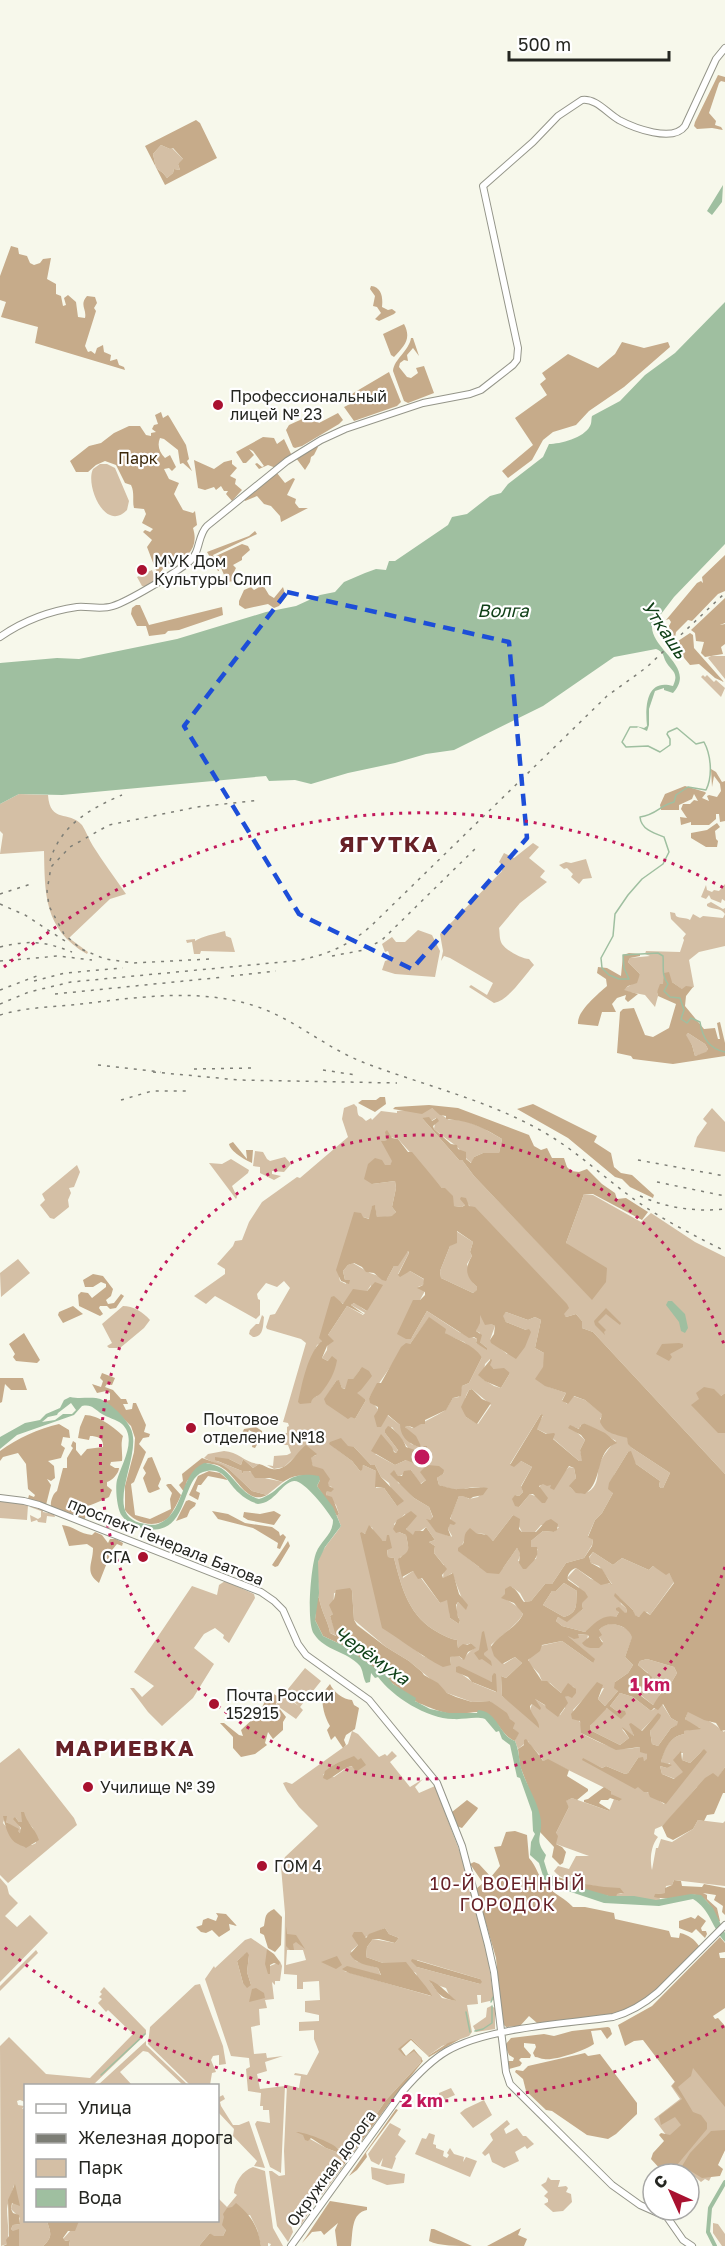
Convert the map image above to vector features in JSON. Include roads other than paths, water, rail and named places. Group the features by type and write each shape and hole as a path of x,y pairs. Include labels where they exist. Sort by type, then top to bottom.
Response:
{"main road":[{"path":"0,637 17,625 34,618 77,607 106,608 124,601 188,562 197,552 202,532 207,526 287,461 321,440 345,429 423,403 477,391 492,382 517,360 518,345 483,186 533,142 558,116 582,100 594,102 617,118 636,127 666,134 678,133 685,126 716,59 725,48"},
{"name":"проспект Генерала Батова","path":"0,1498 39,1505 261,1592 274,1600 285,1613 298,1644 306,1655 354,1688 379,1710 434,1778 448,1809 469,1869 490,1951 500,2034 507,2075 513,2087 612,2185 636,2203 667,2217 683,2240 692,2246"},
{"name":"Окружная дорога","path":"291,2246 413,2080 441,2055 474,2040 500,2034 614,2021 628,2017 651,2004 662,1994 725,1926"}],"water":[{"path":"723,185 722,202 712,215 707,211"},
{"name":"Волга","path":"725,302 725,544 674,597 652,626 658,643 677,667 680,675 679,684 673,693 664,688 655,691 649,709 647,731 636,726 644,728 647,726 647,703 652,690 657,686 673,686 675,681 674,672 662,653 656,649 614,657 543,706 454,750 426,754 311,784 295,780 269,781 266,776 62,795 19,794 0,804 0,663 57,658 79,659 177,639 266,612 296,606 320,595 335,592 344,582 365,573 376,569 386,570 389,561 395,561 448,525 452,517 467,514 490,496 501,493 508,484 543,457 549,444 559,443 583,434 591,425 592,416 620,401 645,375 675,353"},
{"path":"668,1301 672,1301 685,1314 688,1328 685,1333 681,1331 679,1322 666,1305"},
{"path":"70,1397 100,1399 115,1409 128,1423 133,1438 124,1507 129,1517 140,1523 156,1525 167,1519 178,1503 190,1476 204,1463 222,1468 244,1491 259,1499 291,1478 307,1475 319,1476 317,1486 333,1507 341,1526 325,1547 318,1562 319,1593 315,1620 323,1636 342,1645 387,1676 393,1684 416,1698 415,1701 430,1709 449,1713 485,1711 505,1734 515,1741 521,1768 540,1814 539,1842 546,1855 544,1861 548,1874 568,1884 610,1896 634,1896 656,1900 691,1894 701,1895 713,1908 725,1933 725,1942 707,1913 693,1899 659,1906 604,1903 550,1885 544,1879 539,1863 530,1855 531,1842 535,1834 532,1812 520,1778 517,1777 510,1745 502,1739 499,1731 496,1732 485,1719 443,1718 422,1711 401,1699 371,1673 370,1682 366,1683 361,1668 355,1661 319,1640 314,1634 310,1619 312,1570 318,1548 329,1534 333,1520 321,1503 303,1485 294,1481 289,1483 269,1500 258,1504 241,1495 222,1474 207,1471 198,1475 192,1482 178,1515 171,1523 161,1529 139,1527 129,1523 120,1513 116,1488 129,1444 127,1430 122,1424 91,1406 82,1406 74,1415 17,1435 0,1449 0,1437 25,1423 40,1420 46,1414 60,1408 64,1400","holes":["71,1403 76,1410 72,1414 63,1414 55,1420 42,1422 48,1417 57,1415"]}],"waterway":[{"name":"Уткашь","path":"637,727 630,727 622,742 626,747 648,746 660,752 670,745 668,732 677,728 696,744 704,742 710,759 710,778 706,790 688,787 676,795 674,802 640,817 645,828 664,837 669,852 663,864 642,879 615,914 613,936 601,958 602,968 609,975 619,979 629,979 624,968 623,955 658,953 663,956 664,974 668,984 664,991 670,997 680,998 684,1010 681,1019 687,1023 691,1018 700,1022 707,1041 715,1048 725,1052"},
{"path":"491,2002 493,1997"},
{"path":"475,2031 492,2023 492,2006"},
{"path":"466,2012 470,2032"},
{"path":"101,2075 145,2034"},
{"name":"Черёмуха","path":"715,2246 708,2232 710,2208 725,2182"}],"railway":[{"path":"0,1004 29,992 71,982 293,961 315,957 344,945 371,926 607,696 647,667 725,593"},
{"path":"50,861 68,828 98,806 122,795"},
{"path":"209,959 134,963 105,959 81,949 64,934 49,906 47,891 51,867 70,847 109,825 197,807 260,800"},
{"path":"332,956 364,950 382,940 479,845"},
{"path":"0,894 31,884"},
{"path":"0,904 25,915 65,941"},
{"path":"0,947 20,943 37,943 72,952"},
{"path":"0,961 58,956 92,960"},
{"path":"34,981 65,973 123,968"},
{"path":"231,976 276,971"},
{"path":"0,990 42,974"},
{"path":"55,994 224,977"},
{"path":"0,1015 20,1010 171,996 216,998 261,1008 351,1057 486,1105 533,1126 564,1145 650,1210 725,1251"},
{"path":"98,1065 161,1072"},
{"path":"194,1069 251,1068"},
{"path":"323,1070 356,1075"},
{"path":"153,1072 239,1080 397,1083"},
{"path":"121,1100 152,1091 191,1091"},
{"path":"638,1160 725,1176"},
{"path":"657,1182 725,1196"},
{"path":"640,1196 660,1204 681,1208 725,1209"}],"place":[{"name":"Профессиональный лицей № 23","path":"218,405"},
{"name":"МУК Дом Культуры Слип","path":"142,570"},
{"name":"Почтовое отделение №18","path":"191,1428"},
{"name":"СГА","path":"143,1557"},
{"name":"Почта России 152915","path":"214,1704"},
{"name":"Училище № 39","path":"88,1787"},
{"name":"ГОМ 4","path":"262,1866"}],"district":[{"name":"ЯГУТКА","path":"389,843"},
{"name":"МАРИЕВКА","path":"125,1747"},
{"name":"10-Й ВОЕННЫЙ ГОРОДОК","path":"508,1893"}],"park label":[{"name":"Парк","path":"138,458"}]}
